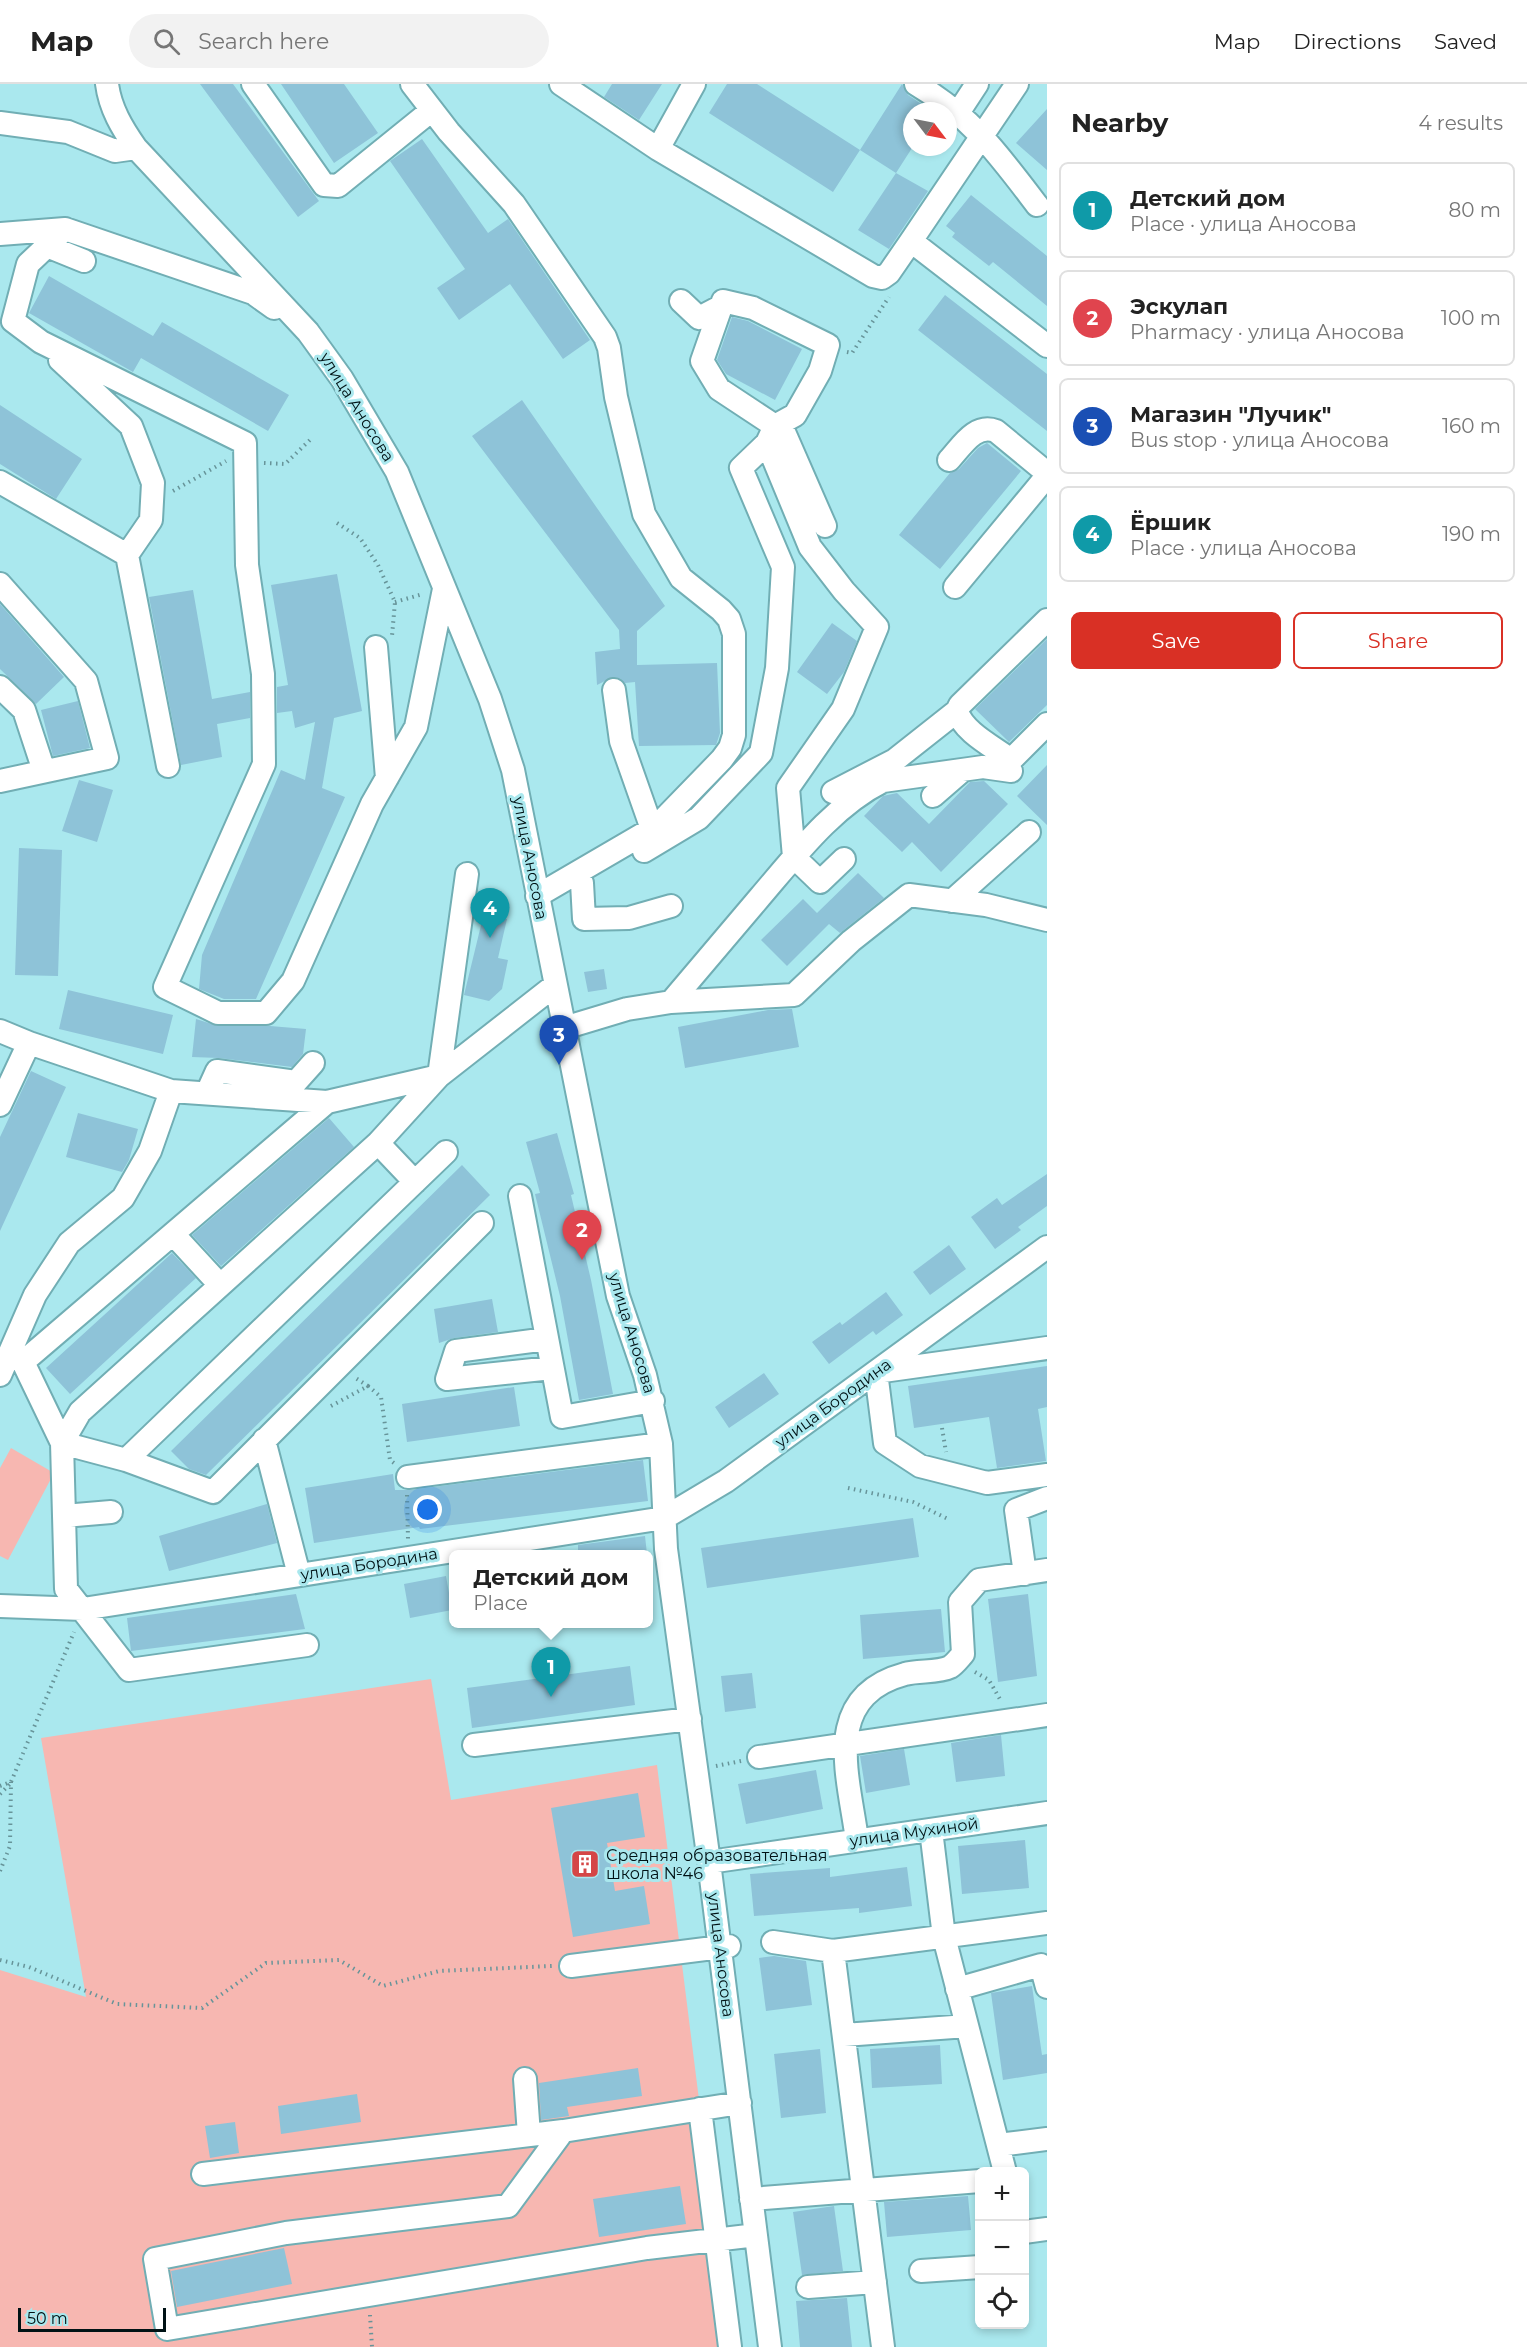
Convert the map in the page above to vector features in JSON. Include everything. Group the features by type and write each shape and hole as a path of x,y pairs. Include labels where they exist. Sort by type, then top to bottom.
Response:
{"street":[{"path":"107,84 109,98 122,128 136,148 308,332"},
{"path":"253,84 324,185 338,186 432,110"},
{"path":"412,84 514,204 605,337 609,348 616,397 644,514 681,578 721,610 729,619 734,634 734,735 723,759 652,829 541,894"},
{"path":"561,84 658,149 873,276 882,278 889,273 1017,84"},
{"path":"658,149 694,84"},
{"path":"916,84 942,99 983,135 1037,205"},
{"path":"958,113 976,84"},
{"path":"0,123 68,132 115,151 136,148"},
{"path":"0,234 65,229 253,293 308,332"},
{"path":"65,229 28,264 14,321 41,342 131,426 153,483 151,520 127,555 168,766"},
{"path":"911,241 1047,346"},
{"path":"47,246 84,261"},
{"path":"681,301 699,318 720,307"},
{"path":"541,894 597,879 699,818 761,753 777,668 783,567 741,468 774,431 795,415 820,371 828,345 753,308 723,301 702,361 719,389 774,431 825,526"},
{"name":"улица Аносова","path":"308,332 342,379 397,472 439,590 490,699 513,770 541,894 554,986 618,1296 652,1401 661,1444 664,1518 709,1862 725,1947 740,2103 770,2347"},
{"path":"41,342 245,443 247,566 262,674 264,764 165,987 218,1013 266,1013 293,981 372,804 416,728 439,590"},
{"path":"949,460 976,431 987,428 996,431 1047,474 955,587"},
{"path":"774,431 810,548 844,591 877,627 843,709 788,788 794,857 820,882 844,859"},
{"path":"0,482 127,555"},
{"path":"0,584 86,681 107,758 0,780"},
{"path":"833,792 895,760 957,711 960,705 1047,620"},
{"path":"376,658 387,778"},
{"path":"0,687 24,710 44,771"},
{"path":"614,690 621,741 652,829"},
{"path":"957,711 959,718 974,733 1011,760 1047,724"},
{"path":"671,1002 794,857 848,804 868,789 883,781 983,767 1011,771"},
{"path":"933,796 963,770"},
{"path":"952,901 1029,832"},
{"path":"439,1076 467,874"},
{"path":"582,883 584,919 629,918 670,906"},
{"path":"564,1028 627,1009 671,1002 794,995 851,941 909,895 986,904 1047,920"},
{"path":"63,1443 80,1412 378,1143 439,1076 554,986"},
{"path":"0,1031 28,1043 171,1091 327,1102 439,1076"},
{"path":"0,1105 28,1043"},
{"path":"207,1093 217,1071 296,1082 313,1063"},
{"path":"0,1375 35,1295 69,1244 123,1198 150,1151 171,1091"},
{"path":"307,1646 129,1670 66,1589 63,1443 22,1362 327,1102"},
{"path":"378,1143 415,1182"},
{"path":"126,1460 446,1152"},
{"path":"520,1196 562,1417 652,1401"},
{"path":"63,1443 126,1460 213,1492 482,1222"},
{"path":"173,1234 220,1285"},
{"name":"улица Бородина","path":"459,1550 664,1518 726,1481 1047,1247"},
{"path":"547,1339 456,1351 447,1379 552,1368"},
{"path":"1047,1348 876,1372 885,1443 920,1466 987,1483 1047,1475"},
{"path":"264,1440 299,1575"},
{"path":"408,1477 661,1444"},
{"path":"857,1840 844,1745 847,1725 856,1707 876,1685 904,1674 950,1667 963,1654 960,1602 979,1580 1036,1572 1016,1510 1047,1497"},
{"path":"64,1516 111,1512"},
{"name":"улица Бородина","path":"0,1606 83,1609 449,1552"},
{"path":"759,1757 1047,1715"},
{"path":"474,1745 690,1719"},
{"name":"улица Мухиной","path":"709,1862 1047,1813"},
{"path":"931,1830 944,1937 1004,2167"},
{"path":"773,1942 833,1951 1047,1923"},
{"path":"571,1966 725,1947"},
{"path":"833,1951 883,2347"},
{"path":"957,1989 1041,1965 1047,1987"},
{"path":"844,2035 967,2026"},
{"path":"525,2079 529,2135"},
{"path":"203,2174 563,2131 740,2103"},
{"path":"700,2109 730,2347"},
{"path":"563,2131 508,2206 286,2233 155,2259 167,2329 647,2247 748,2236"},
{"path":"998,2145 1047,2139"},
{"path":"752,2199 975,2181"},
{"path":"1029,2231 1047,2229"},
{"path":"921,2271 975,2267"},
{"path":"808,2287 875,2282"}],"path":[{"path":"852,353 890,296"},
{"path":"261,463 285,464 312,438"},
{"path":"166,500 173,491 226,460 238,461"},
{"path":"338,523 360,538 378,565 395,602 392,644 376,658"},
{"path":"395,602 439,590"},
{"path":"368,1386 381,1397"},
{"path":"848,1488 913,1502 948,1519"},
{"path":"0,1794 11,1782 83,1609"},
{"path":"956,1661 989,1680 1011,1720"},
{"path":"697,1770 759,1757"},
{"path":"0,1786 11,1782"},
{"path":"0,1871 10,1846 11,1782"},
{"path":"0,1960 29,1967 117,2004 202,2008 266,1963 339,1960 383,1986 439,1971 571,1966"},
{"path":"369,2295 372,2347"}],"shaded area":[{"path":"11,1448 54,1473 8,1560 0,1556 0,1468"},
{"path":"431,1679 451,1800 657,1765 730,2347 0,2347 0,1970 86,1997 41,1738"}],"building":[{"path":"200,84 233,84 319,201 298,217"},
{"path":"281,84 344,84 378,133 334,163"},
{"path":"612,84 662,84 639,120 604,97"},
{"path":"727,84 757,84 860,150 833,192 709,113"},
{"path":"902,84 908,95 918,102 903,102 903,156 907,156 896,173 860,150"},
{"path":"1047,109 1047,170 1016,143"},
{"path":"422,139 488,233 508,219 590,340 563,359 510,284 459,320 437,288 465,269 390,161"},
{"path":"896,173 928,191 889,249 858,230"},
{"path":"971,195 1047,256 1047,306 993,262 989,266 952,237 955,233 946,226"},
{"path":"49,276 153,336 162,322 289,395 268,431 141,358 133,372 29,313"},
{"path":"945,295 1047,374 1047,431 918,330"},
{"path":"732,317 748,321 802,349 775,400 726,374 717,360"},
{"path":"522,400 665,606 637,631 637,665 717,663 720,733 716,745 639,746 635,682 625,683 613,677 597,685 595,652 620,649 619,630 472,436"},
{"path":"0,405 82,459 56,499 0,464"},
{"path":"987,443 1021,471 940,569 899,535 950,473 959,469 978,448"},
{"path":"337,574 362,711 334,718 322,788 345,797 256,999 224,999 199,989 202,955 281,770 305,780 315,722 295,728 292,711 277,713 277,687 288,685 271,585"},
{"path":"193,590 212,699 250,692 250,718 217,724 222,757 181,765 149,597"},
{"path":"0,604 64,677 36,704 0,669"},
{"path":"832,623 857,641 844,672 827,694 797,672"},
{"path":"1047,639 1047,705 1009,742 975,709"},
{"path":"78,701 90,748 53,756 41,710"},
{"path":"1047,765 1047,825 1017,796"},
{"path":"79,780 113,790 97,842 62,831"},
{"path":"984,781 1008,804 941,872 912,842 902,852 864,816 883,796 897,793 929,824 970,782"},
{"path":"19,848 62,850 58,976 15,975"},
{"path":"858,873 884,898 840,933 829,924 787,966 761,940 803,899 817,913"},
{"path":"484,913 507,919 498,958 508,960 502,989 489,1001 464,995"},
{"path":"604,969 607,989 588,992 584,972"},
{"path":"68,990 173,1015 163,1054 59,1029"},
{"path":"792,1009 799,1047 685,1068 678,1027 768,1010"},
{"path":"196,1019 218,1026 306,1029 303,1054 292,1067 192,1057"},
{"path":"31,1071 66,1087 0,1231 0,1137"},
{"path":"78,1113 138,1129 129,1160 122,1172 66,1157"},
{"path":"329,1118 354,1147 221,1266 192,1235"},
{"path":"557,1133 574,1194 571,1195 591,1280 613,1394 579,1400 560,1296 535,1194 540,1193 526,1142"},
{"path":"462,1165 490,1195 206,1475 189,1469 171,1451"},
{"path":"1047,1174 1047,1206 1018,1227 1021,1230 995,1249 971,1217 997,1198 1002,1205"},
{"path":"949,1245 966,1269 930,1295 913,1272"},
{"path":"172,1253 196,1278 70,1394 46,1368"},
{"path":"886,1292 903,1315 876,1335 873,1331 829,1364 812,1342 840,1322 842,1325"},
{"path":"492,1299 498,1332 454,1338 439,1343 434,1309"},
{"path":"1047,1366 1047,1407 1038,1409 1046,1461 997,1468 989,1417 914,1428 908,1386"},
{"path":"764,1373 779,1394 729,1428 715,1407"},
{"path":"514,1387 520,1426 407,1442 402,1404"},
{"path":"643,1460 648,1501 420,1529 419,1527 314,1543 305,1488 393,1474 395,1490 410,1490"},
{"path":"267,1504 277,1543 169,1571 159,1536"},
{"path":"913,1518 919,1557 707,1588 701,1548"},
{"path":"645,1536 647,1550 578,1550 578,1545"},
{"path":"446,1576 449,1611 410,1618 404,1584"},
{"path":"296,1594 305,1629 131,1651 127,1618"},
{"path":"1028,1594 1037,1676 998,1682 988,1599"},
{"path":"941,1609 945,1652 863,1659 860,1615"},
{"path":"630,1666 635,1705 472,1728 467,1688"},
{"path":"752,1673 756,1708 725,1712 721,1676"},
{"path":"1001,1735 1005,1776 956,1782 951,1743"},
{"path":"904,1749 910,1785 866,1793 860,1756"},
{"path":"816,1770 823,1809 746,1824 738,1784"},
{"name":"Средняя образовательная школа №46","path":"638,1793 645,1837 607,1843 615,1891 644,1886 650,1924 573,1937 551,1808"},
{"path":"1025,1840 1029,1888 962,1894 958,1846"},
{"path":"907,1867 912,1906 859,1913 859,1908 754,1916 750,1874 830,1868 830,1877"},
{"path":"774,1956 806,1961 812,2005 766,2011 759,1958"},
{"path":"1032,1986 1042,2055 1047,2054 1047,2073 1003,2080 991,1993"},
{"path":"940,2045 942,2084 872,2088 870,2049"},
{"path":"820,2049 826,2113 781,2118 774,2054"},
{"path":"638,2068 642,2096 567,2107 569,2116 541,2120 539,2083"},
{"path":"357,2094 361,2122 281,2134 278,2106"},
{"path":"235,2122 239,2153 210,2158 205,2126"},
{"path":"680,2186 686,2224 599,2237 593,2199"},
{"path":"968,2196 971,2230 887,2237 884,2202"},
{"path":"834,2206 843,2271 802,2275 793,2212"},
{"path":"284,2248 292,2284 177,2307 171,2271"},
{"path":"847,2298 852,2347 800,2347 796,2301"}],"place":[{"name":"Ёршик","path":"490,938"},
{"name":"Магазин \"Лучик\"","path":"559,1065"},
{"name":"Эскулап","path":"582,1260"},
{"name":"Детский дом","path":"551,1697"},
{"name":"Средняя образовательная школа №46","path":"585,1864"}]}
